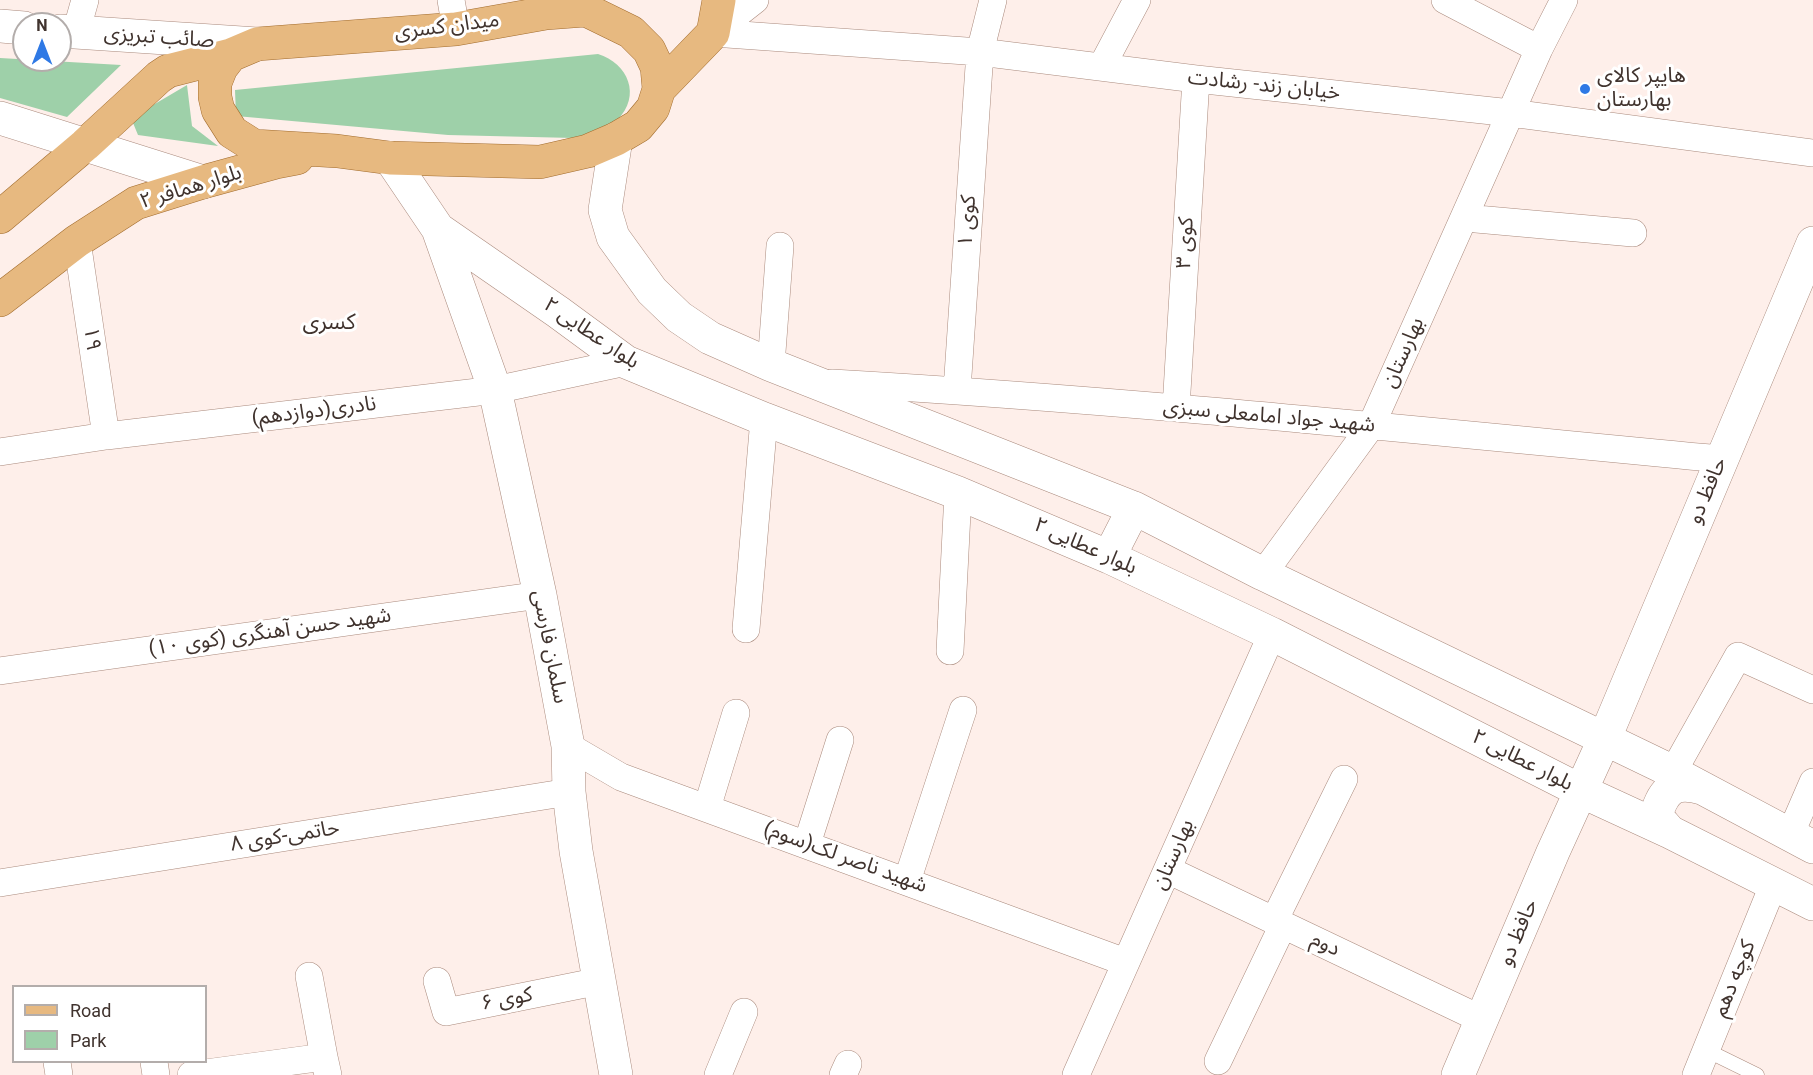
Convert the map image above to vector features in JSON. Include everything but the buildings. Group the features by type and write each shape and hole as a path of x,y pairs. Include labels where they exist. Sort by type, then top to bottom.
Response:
{"main road":[{"path":"244,50 221,68 215,82 215,97 218,110 232,132 254,146 338,151 390,158 540,162 588,151 638,126 653,108 659,89 712,33 719,0"},
{"name":"میدان کسری","path":"244,50 454,14 546,13 590,5 631,32 649,50 657,67 659,89"},
{"path":"0,217 159,77 168,71 244,50"},
{"name":"بلوار همافر ۲","path":"0,300 77,241 136,203 276,162 338,151"}],"street":[{"path":"72,24 85,0"},
{"path":"712,33 755,0"},
{"path":"980,52 993,0"},
{"path":"1102,66 1137,0"},
{"path":"1445,0 1539,49"},
{"name":"بهارستان","path":"1263,574 1371,426 1539,49 1564,0"},
{"name":"صائب تبریزی","path":"72,32 244,50"},
{"name":"خیابان زند- رشادت","path":"712,33 980,52 1196,79 1511,113 1813,153"},
{"name":"کوی ۱","path":"957,390 980,52"},
{"name":"کوی ۳","path":"1176,408 1196,79"},
{"path":"0,118 203,182"},
{"path":"616,139 604,210 613,237 652,291 679,317 710,338 771,365 1134,508 1263,574 1673,772 1802,841 1813,782"},
{"name":"بلوار عطایی ۲","path":"390,158 438,229 626,362 764,419 958,493 1109,557 1272,634 1581,791 1660,827 1813,904"},
{"path":"1465,218 1633,233"},
{"name":"سلمان فارسی","path":"438,229 495,390 540,595 568,746 569,792 576,851 616,1075"},
{"name":"۱۹","path":"77,241 106,436"},
{"name":"حافظ دو","path":"1458,1075 1553,852 1604,740 1813,243"},
{"path":"771,365 780,246"},
{"name":"نادری(دوازدهم)","path":"0,452 106,436 495,390 626,362"},
{"name":"شهید جواد امامعلی سبزی","path":"816,382 957,390 1176,408 1721,459"},
{"path":"746,629 764,419"},
{"path":"950,651 958,493"},
{"path":"1109,557 1134,508"},
{"name":"شهید حسن آهنگری (کوی ۱۰)","path":"0,671 540,595"},
{"name":"بهارستان","path":"1076,1075 1272,634"},
{"path":"1673,772 1738,656 1813,690"},
{"path":"907,881 963,710"},
{"path":"707,807 736,714"},
{"path":"807,844 840,740"},
{"name":"شهید ناصر لک(سوم)","path":"568,746 621,777 1125,962"},
{"path":"1218,1061 1344,779"},
{"path":"1553,852 1590,821 1660,827 1658,813 1663,797 1680,784 1702,788"},
{"name":"حاتمی-کوی ۸","path":"0,883 569,792"},
{"name":"دوم","path":"1168,870 1483,1020"},
{"name":"کوچه دهم","path":"1696,1075 1774,883"},
{"path":"191,1075 326,1066 309,976"},
{"name":"کوی ۶","path":"437,981 446,1012 600,981"},
{"path":"718,1075 744,1012"}],"lane":[{"path":"1706,1050 1757,1075"}],"green space":[{"path":"598,54 608,58 624,73 630,91 629,101 625,111 613,124 597,132 574,138 448,135 236,116 235,90"},
{"path":"0,58 12,59 12,72 72,72 72,62 121,65 67,117 0,98"},
{"path":"187,85 192,126 218,146 138,135 131,118"}],"place":[{"name":"هایپر کالای بهارستان","path":"1585,89"}],"district":[{"name":"کسری","path":"329,323"}]}
